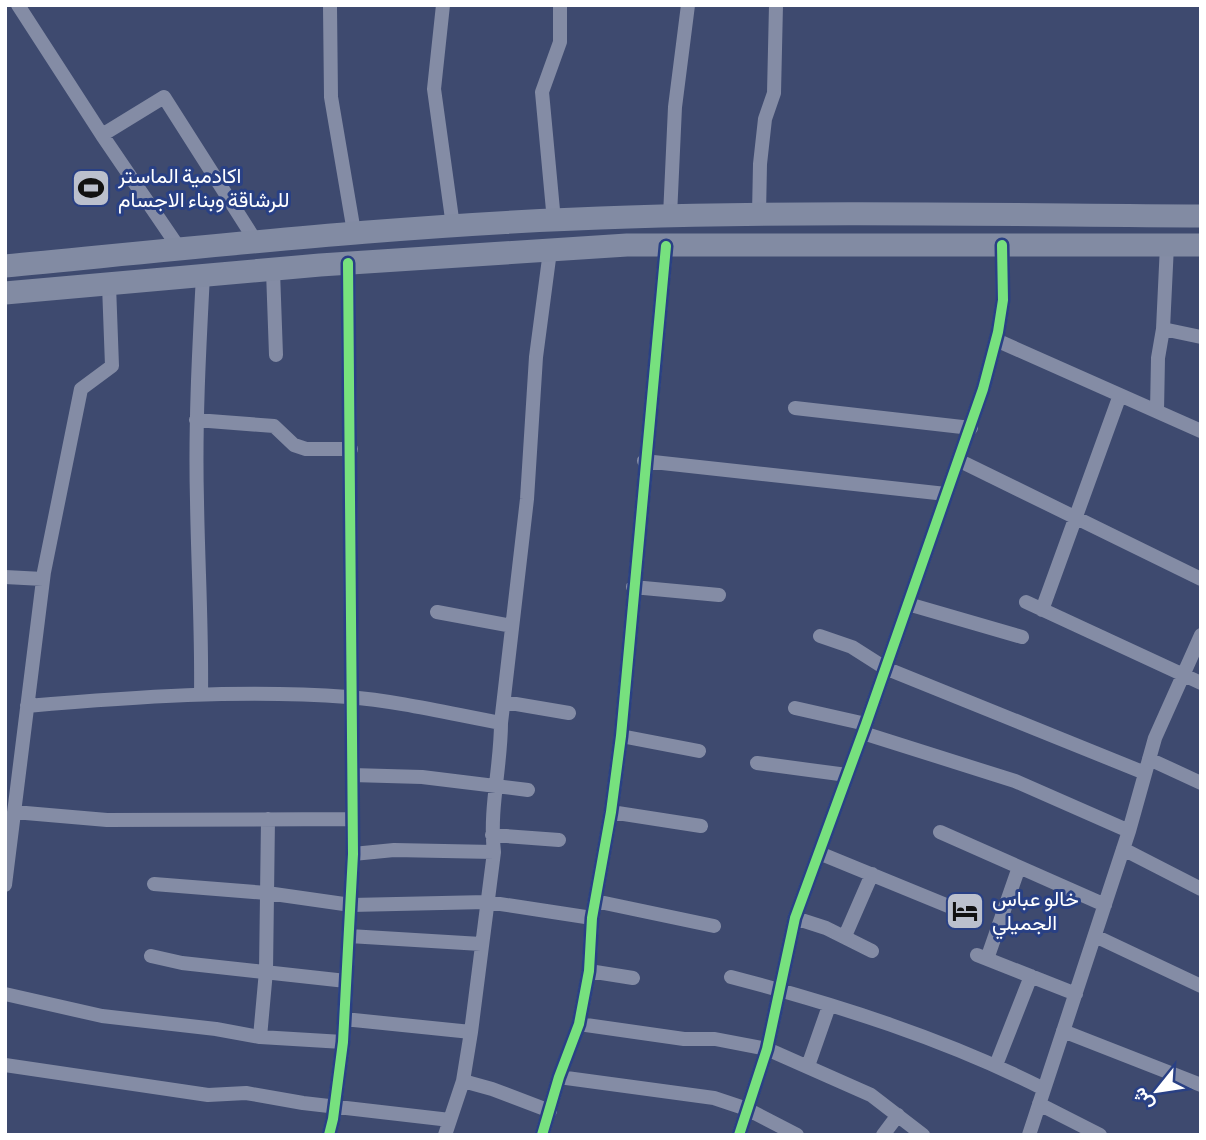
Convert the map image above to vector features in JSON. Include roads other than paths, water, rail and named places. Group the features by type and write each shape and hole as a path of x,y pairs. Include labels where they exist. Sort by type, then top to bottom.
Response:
{"main road":[{"path":"5,266 354,232 670,216 1201,216"},
{"path":"5,293 348,263 666,246 1201,244"},
{"path":"179,248 191,276"}],"street":[{"path":"18,5 179,248"},
{"path":"443,5 434,89 453,226"},
{"path":"554,221 542,92 560,42 560,5"},
{"path":"670,216 675,107 688,5"},
{"path":"759,214 760,164 765,119 774,93 776,5"},
{"path":"330,7 331,97 354,232"},
{"path":"102,135 164,97 255,240"},
{"path":"739,1135 767,1049 795,918 971,428 996,340 1003,300 1002,245"},
{"path":"1157,411 1158,358 1163,329 1167,245"},
{"path":"542,1135 559,1077 579,1024 589,971 592,918 621,736 644,461 666,246"},
{"path":"445,1135 463,1081 494,852 492,835 501,723 527,499 536,356 550,251"},
{"path":"329,1135 343,1042 353,854 348,263"},
{"path":"273,271 276,355"},
{"path":"191,276 202,628 201,695"},
{"path":"5,885 43,579 81,389 112,366 109,285"},
{"path":"1163,329 1201,337"},
{"path":"996,340 1201,431"},
{"path":"1042,610 1120,395"},
{"path":"795,408 971,428"},
{"path":"196,420 274,426 294,445 306,449 351,449"},
{"path":"958,460 1201,579"},
{"path":"644,461 947,494"},
{"path":"5,577 43,579"},
{"path":"633,587 719,595"},
{"path":"1026,603 1201,683"},
{"path":"908,604 1022,637"},
{"path":"437,612 512,625"},
{"path":"1029,1135 1129,831 1155,738 1201,635"},
{"path":"820,636 852,647 885,668 1147,766 1201,783"},
{"path":"27,706 130,697 271,694 350,697 501,723"},
{"path":"504,702 569,713"},
{"path":"795,708 865,729 1015,781 1129,831"},
{"path":"621,736 699,751"},
{"path":"757,763 847,775"},
{"path":"352,775 422,777 528,790"},
{"path":"611,811 701,826"},
{"path":"14,812 107,820 353,819"},
{"path":"260,1037 266,971 268,819"},
{"path":"940,832 1105,905"},
{"path":"492,835 559,840"},
{"path":"1123,849 1201,889"},
{"path":"353,854 407,850 494,852"},
{"path":"819,853 964,912"},
{"path":"1019,867 982,957 1076,994"},
{"path":"845,936 873,874"},
{"path":"154,884 267,893 351,905 487,902 592,918"},
{"path":"595,901 714,926"},
{"path":"795,918 845,936 872,951"},
{"path":"349,936 481,944"},
{"path":"1095,936 1201,986"},
{"path":"151,956 182,963 346,981"},
{"path":"589,971 633,978"},
{"path":"996,1065 1031,976"},
{"path":"731,977 781,990 935,1041 996,1065 1044,1089"},
{"path":"5,994 102,1016 216,1029 260,1037 343,1042"},
{"path":"808,1066 829,1006"},
{"path":"344,1019 471,1032"},
{"path":"579,1024 684,1039 715,1039 767,1049 871,1096 923,1135"},
{"path":"1063,1031 1201,1085"},
{"path":"5,1065 208,1095 246,1093 303,1103 450,1120"},
{"path":"559,1077 714,1098 747,1109 797,1135"},
{"path":"463,1081 550,1111"},
{"path":"1039,1104 1100,1135"},
{"path":"883,1135 898,1115"}],"place":[{"name":"اكادمية الماستر للرشاقة وبناء الاجسام","path":"91,188"},
{"name":"خالو عباس الجميلي","path":"965,911"}]}
